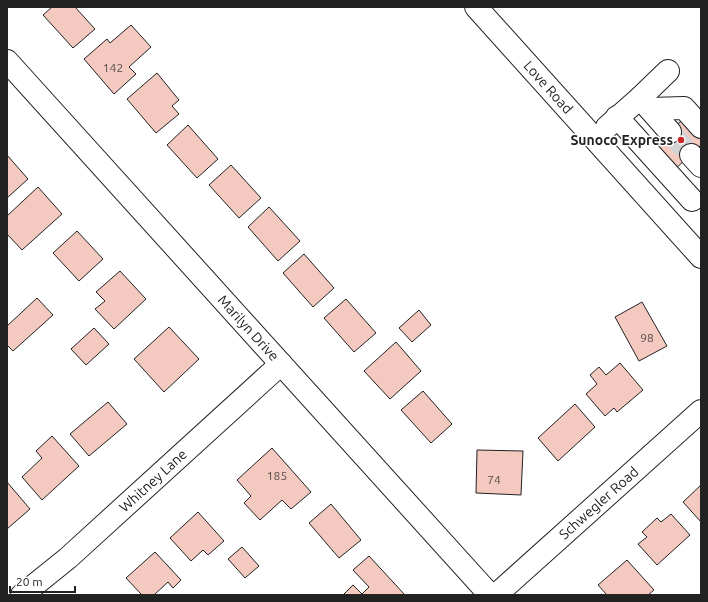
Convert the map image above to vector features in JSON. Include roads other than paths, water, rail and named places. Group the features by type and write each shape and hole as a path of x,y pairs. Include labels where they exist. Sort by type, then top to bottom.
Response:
{"street":[{"name":"Love Road","path":"476,7 701,257"},
{"name":"Marilyn Drive","path":"7,61 490,595"},
{"path":"594,138 617,117 645,103 668,71"},
{"path":"645,103 684,108 701,127"},
{"path":"645,103 670,132"},
{"path":"617,117 697,196 668,221"},
{"name":"Whitney Lane","path":"22,595 68,558 281,364"},
{"name":"Schwegler Road","path":"496,595 701,411"}],"tunnel":[{"path":"670,132 691,155"}],"place":[{"name":"Sunoco Express","path":"681,140"}]}
